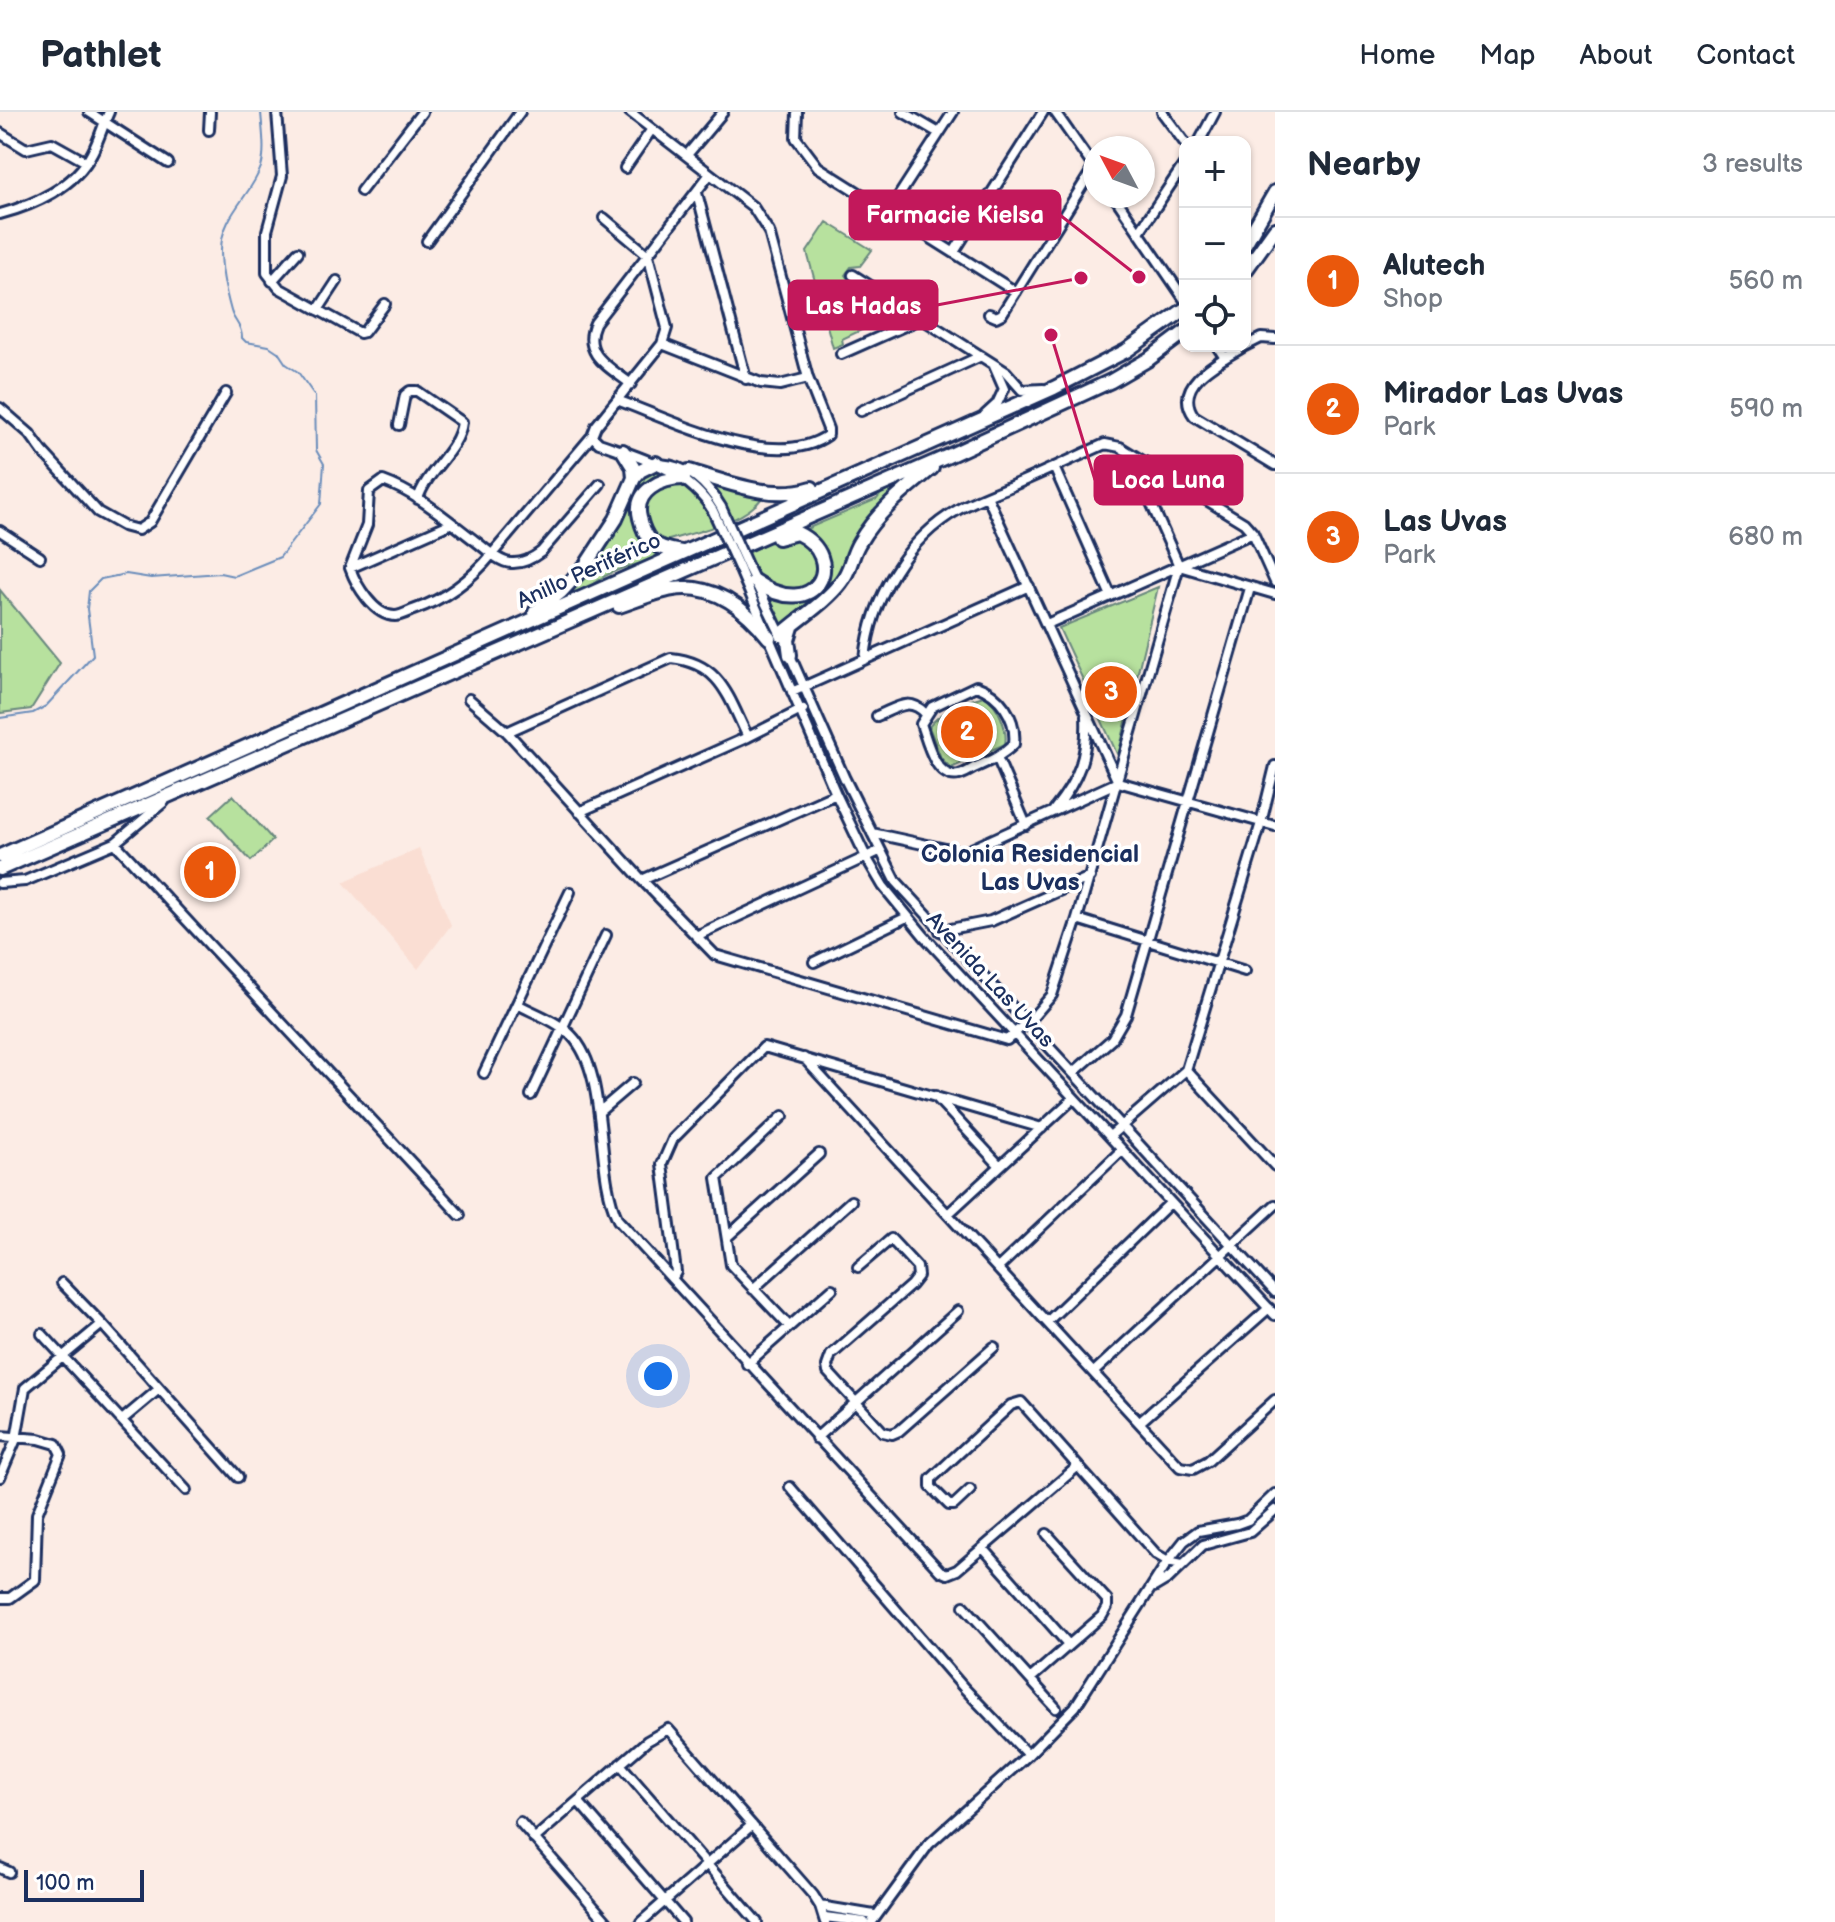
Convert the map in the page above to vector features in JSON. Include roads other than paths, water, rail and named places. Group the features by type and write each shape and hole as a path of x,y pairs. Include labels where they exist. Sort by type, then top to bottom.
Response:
{"highway":[{"path":"1251,234 1275,192"},
{"path":"1251,264 1270,243 1275,229"},
{"name":"Anillo Periférico","path":"0,856 1054,388 1126,351 1179,313"},
{"name":"Anillo Periférico","path":"0,869 946,457 1111,381 1179,336"},
{"path":"623,451 633,467 634,478"},
{"path":"562,622 669,590 690,589 712,593 739,606 775,636 835,590 845,578 859,543 889,505 946,457"},
{"path":"517,625 561,592 586,565 616,519 634,478 647,466 656,463"},
{"path":"681,552 651,541 643,528 639,512 641,499 659,482 686,474 775,492 799,492 849,478"},
{"path":"746,573 777,595 802,595 819,584 822,561 816,547 797,533 771,541 748,543"},
{"path":"790,655 788,640 794,623"}],"street":[{"path":"89,112 168,163"},
{"path":"0,214 28,207 44,199 86,162 109,112"},
{"path":"209,130 210,112"},
{"path":"277,112 282,176 265,249 267,273 272,281 360,333 385,304"},
{"path":"361,191 422,112"},
{"path":"427,241 520,112"},
{"path":"617,400 755,449 801,446 828,435 808,378 769,232 753,207 630,112"},
{"path":"687,155 723,112"},
{"path":"797,112 796,138 818,167 1016,292"},
{"path":"903,112 939,133"},
{"path":"889,211 953,112"},
{"path":"954,252 1043,112"},
{"path":"1055,112 1083,152"},
{"path":"1162,112 1180,136"},
{"path":"1202,136 1215,112"},
{"path":"625,168 652,129"},
{"path":"0,133 26,149 52,143 86,162"},
{"path":"1139,232 1179,172"},
{"path":"631,384 597,358 590,333 710,174"},
{"path":"989,314 996,317 1002,314 1083,185"},
{"path":"697,193 746,379"},
{"path":"1122,208 1179,291"},
{"path":"350,568 366,596 383,612 395,616 418,609 469,580 592,436 596,426 662,344 667,328 648,255 604,218"},
{"path":"272,281 298,252"},
{"path":"853,275 1006,372 1022,390"},
{"path":"318,310 337,281"},
{"path":"841,354 920,319"},
{"path":"1251,343 1261,338 1275,339"},
{"path":"662,344 746,379 780,385 808,378"},
{"path":"1221,352 1225,358"},
{"path":"1235,352 1191,386 1187,397 1190,410 1194,416 1275,465"},
{"path":"861,411 981,356"},
{"path":"991,362 1003,384 1002,396"},
{"path":"971,426 1002,396 1013,391 1054,388"},
{"path":"399,425 405,395 410,391 417,391 462,422 462,429 421,488 418,499"},
{"path":"0,408 30,434 98,512 123,526 138,530 150,522 226,393"},
{"name":"Avenida Las Uvas","path":"592,436 599,443 704,483 775,636 792,692 836,794 883,886 907,917 1272,1311"},
{"path":"865,659 867,634 896,568 928,532 957,510 1105,444 1112,444 1129,453 1244,523 1253,533 1275,582"},
{"path":"469,699 507,732 715,955 1007,1040 1052,995 1090,877 1179,566 1129,453"},
{"path":"1054,467 1111,596"},
{"path":"350,568 367,525 369,491 383,481 402,488 508,563 532,559 600,484"},
{"path":"987,496 1118,782"},
{"path":"350,568 452,523"},
{"path":"0,531 40,557"},
{"path":"1047,624 1253,533"},
{"path":"1179,566 1275,594"},
{"path":"792,692 1029,586"},
{"path":"1073,1073 1112,1039 1126,1015 1250,588"},
{"name":"Avenida Las Uvas","path":"775,636 790,655 879,851 896,881 940,931 1030,1020 1073,1073 1275,1292"},
{"path":"507,732 671,658 703,665 717,678 748,737"},
{"path":"976,686 991,691 1000,700 1015,735 1014,744 997,757 959,775 950,775 935,760 921,724 926,714 932,707 976,686"},
{"path":"877,716 910,703 926,714"},
{"path":"579,812 748,737 812,704"},
{"path":"1051,813 1070,789 1083,760 1087,736 1085,711"},
{"path":"997,757 1026,825"},
{"path":"1110,1136 1186,1070 1261,823 1275,766"},
{"path":"872,833 967,851 1118,782 1275,826"},
{"path":"0,883 25,881 115,843 177,791"},
{"path":"642,880 836,794"},
{"path":"115,843 460,1215"},
{"path":"696,936 879,851"},
{"path":"940,931 991,921 1090,877"},
{"path":"484,1073 570,892"},
{"path":"814,962 907,917"},
{"path":"1077,919 1245,971"},
{"path":"531,1095 606,935"},
{"path":"517,1004 563,1028 573,1037 588,1065 599,1112 611,1206 618,1220 940,1571 947,1574 957,1570 1077,1467"},
{"path":"672,1279 676,1272 662,1164 667,1147 764,1047 1042,1128"},
{"path":"804,1058 1180,1467 1193,1469 1208,1461 1275,1400"},
{"path":"1186,1070 1275,1166"},
{"path":"599,1112 633,1083"},
{"path":"934,1096 1000,1166"},
{"path":"948,1214 1074,1098"},
{"path":"783,1116 717,1178 731,1265 789,1326"},
{"path":"998,1268 1122,1150"},
{"path":"727,1237 819,1154"},
{"path":"753,1289 851,1201"},
{"path":"1047,1322 1170,1203"},
{"path":"1094,1372 1275,1205"},
{"path":"858,1267 891,1239 917,1267 918,1276 911,1285 831,1355 827,1366 828,1372 883,1432 899,1431 994,1347"},
{"path":"62,1283 238,1477"},
{"path":"747,1364 832,1289"},
{"path":"816,1438 958,1311"},
{"path":"1140,1422 1272,1311"},
{"path":"0,1477 16,1439 25,1388 102,1324"},
{"path":"42,1334 186,1490"},
{"path":"122,1420 159,1389"},
{"path":"970,1490 954,1505 949,1505 931,1487 931,1479 1011,1405 1021,1402 1156,1554 1182,1564"},
{"path":"0,1436 39,1439 56,1444 61,1454 37,1514 35,1580 10,1598 0,1598"},
{"path":"790,1487 964,1688 1028,1755"},
{"path":"820,1906 873,1918 929,1844 1028,1755 1075,1707 1184,1541 1198,1531 1248,1520 1275,1494"},
{"path":"1153,1587 1161,1584 1203,1545 1250,1532 1275,1510"},
{"path":"1030,1679 1102,1616 1107,1607 1107,1600 1047,1534"},
{"path":"983,1548 1068,1644"},
{"path":"964,1606 1056,1708"},
{"path":"534,1839 647,1741 668,1729 820,1906 825,1919 864,1922"},
{"path":"620,1764 757,1922"},
{"path":"578,1801 683,1922"},
{"path":"520,1822 607,1922"},
{"path":"641,1922 752,1825"}],"waterway":[{"path":"0,718 33,713 46,706 93,655 87,609 89,591 101,579 126,574 151,578 220,573 234,576 280,557 321,504 324,464 316,450 315,396 298,372 286,364 278,352 242,338 231,311 223,272 222,238 231,216 261,167 261,112"}],"place":[{"name":"Farmacie Kielsa","path":"1139,277"},
{"name":"Las Hadas","path":"1081,278"},
{"name":"Loca Luna","path":"1051,335"},
{"name":"Las Uvas","path":"1111,692"},
{"name":"Mirador Las Uvas","path":"967,732"},
{"name":"Alutech","path":"210,872"}],"district":[{"name":"Colonia Residencial Las Uvas","path":"1030,868"}]}
